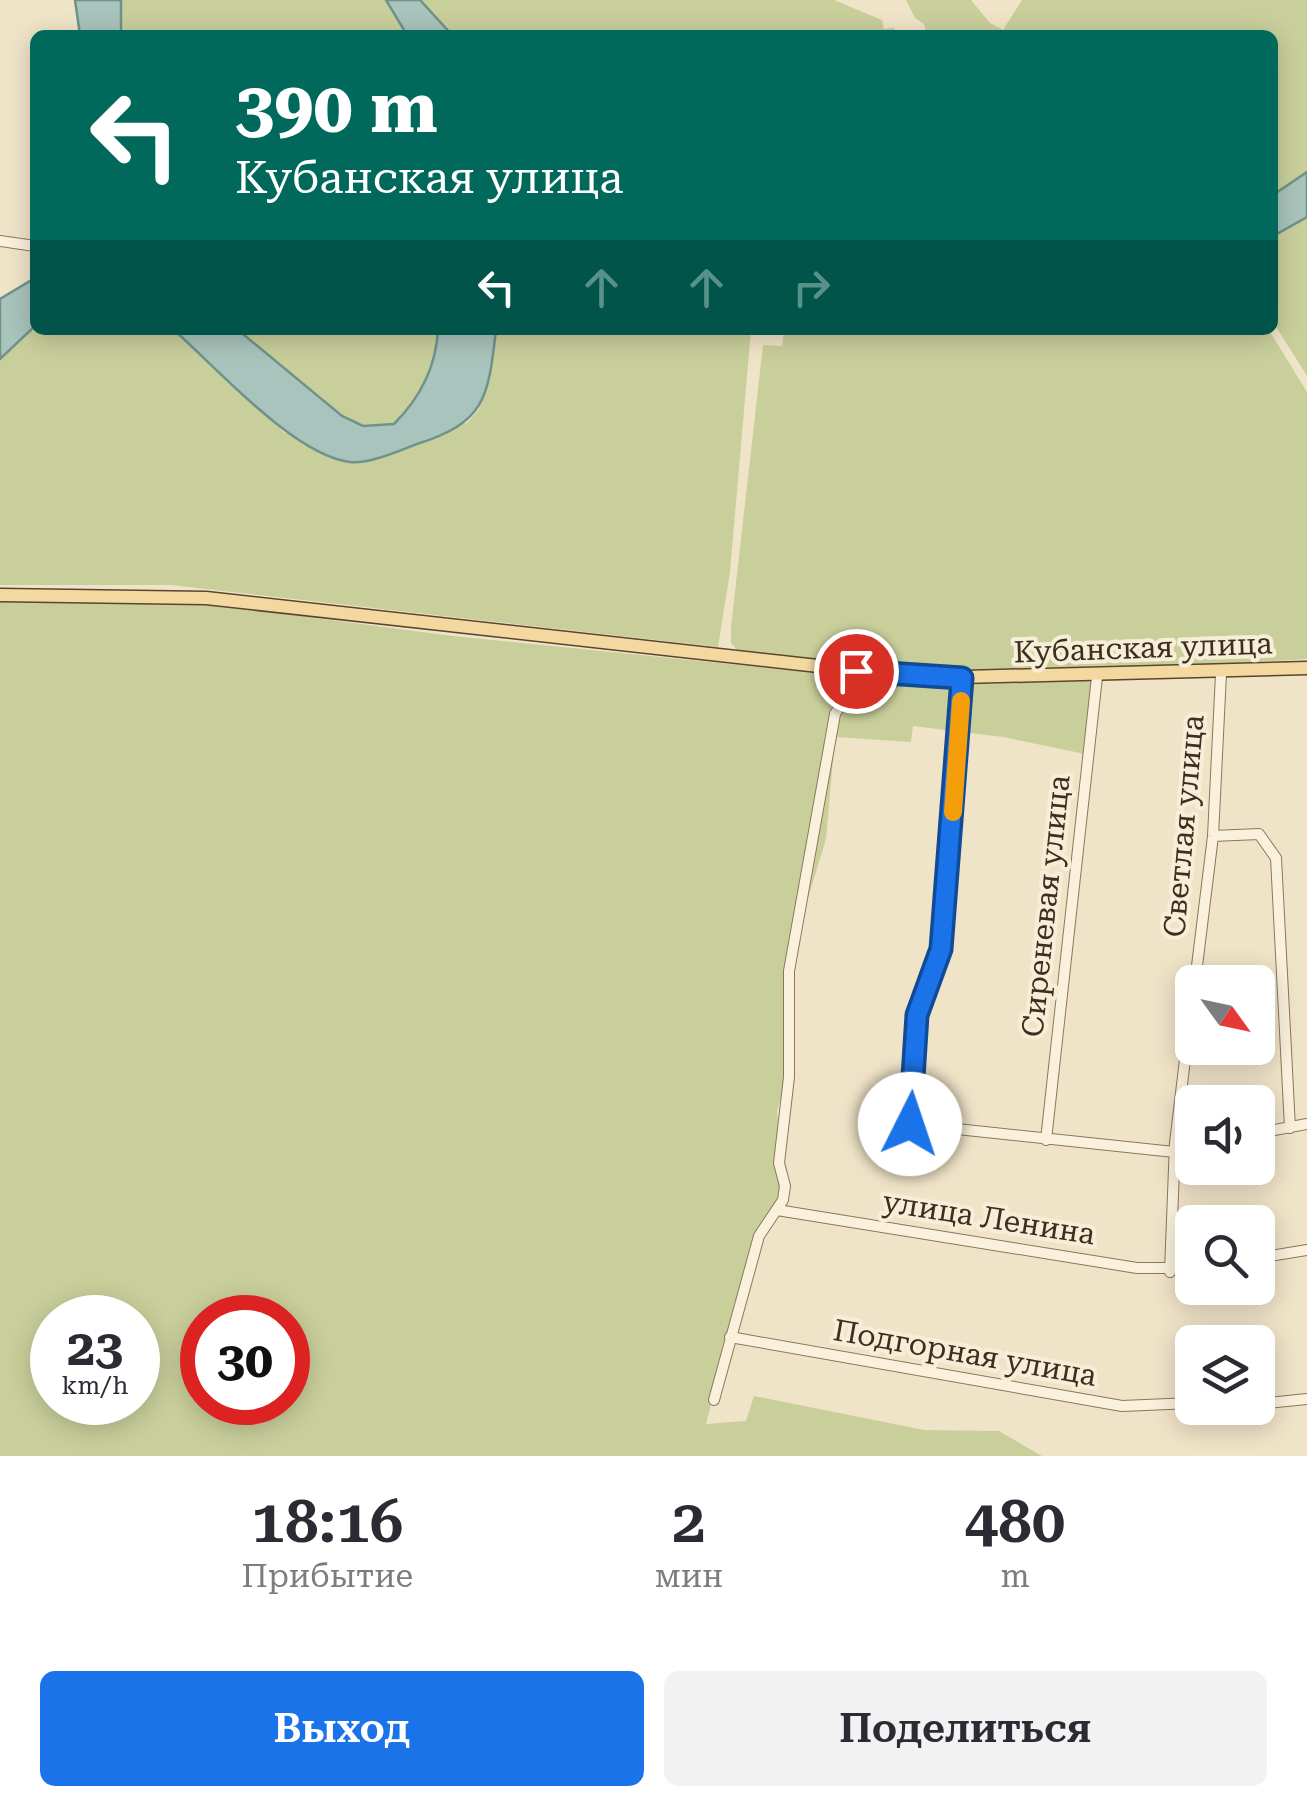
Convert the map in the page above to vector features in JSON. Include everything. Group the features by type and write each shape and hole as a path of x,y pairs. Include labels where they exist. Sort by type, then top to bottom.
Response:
{"main road":[{"name":"Кубанская улица","path":"0,595 206,598 894,675 1097,677 1307,668"}],"street":[{"path":"0,241 30,245"},
{"name":"Светлая улица","path":"1197,965 1213,836 1222,674"},
{"path":"714,1400 759,1236 777,1210 785,1186 779,1164 789,1077 789,970 813,858 812,823 835,714 847,695 891,685 894,675"},
{"name":"Сиреневая улица","path":"1046,1140 1097,677"},
{"path":"962,678 941,949 917,1015 910,1124 1046,1140 1174,1148"},
{"path":"1213,836 1258,834 1276,858 1290,1128"},
{"path":"1170,1272 1174,1148 1184,1065"},
{"path":"1275,1130 1307,1124"},
{"name":"улица Ленина","path":"777,1210 1175,1271"},
{"path":"1275,1255 1307,1250"},
{"name":"Подгорная улица","path":"730,1337 1122,1406 1175,1403"},
{"path":"1275,1402 1307,1398"}],"green space":[{"path":"121,0 386,0 404,30 121,30"},
{"path":"420,0 834,0 882,20 884,29 895,30 447,30"},
{"path":"906,0 971,0 990,23 1003,30 926,30"},
{"path":"1022,0 1307,0 1307,172 1278,192 1278,30 1003,30"},
{"path":"1307,217 1307,376 1278,330 1278,233"},
{"path":"30,331 30,335 179,335 285,433 467,423 479,409 495,335 751,335 730,572 718,647 171,585 0,585 0,359"},
{"path":"244,335 438,335 425,381 394,424 363,426 319,399"},
{"path":"783,335 1272,335 1307,392 1307,659 1204,665 915,670 740,653 731,643 731,627 763,345 782,346"},
{"path":"0,599 185,601 453,636 937,685 1093,681 1085,754 1003,737 913,726 911,742 835,737 826,839 801,921 784,1028 786,1080 777,1111 782,1185 777,1207 756,1231 706,1424 746,1421 754,1396 924,1430 999,1431 1042,1456 0,1456"}],"water":[{"path":"75,0 121,0 121,30 79,30"},
{"path":"386,0 420,0 447,30 404,30"},
{"path":"1307,172 1307,217 1278,233 1278,192"},
{"path":"30,281 30,331 0,359 0,299"},
{"path":"179,335 244,335 342,416 363,426 394,424 412,404 430,369 438,335 495,335 486,390 470,416 440,436 366,461 350,462 328,456 305,444 234,387"}],"slow traffic":[{"path":"953,812 961,701"}],"route":[{"path":"856,671 962,678 941,949 917,1015 910,1124"}]}
